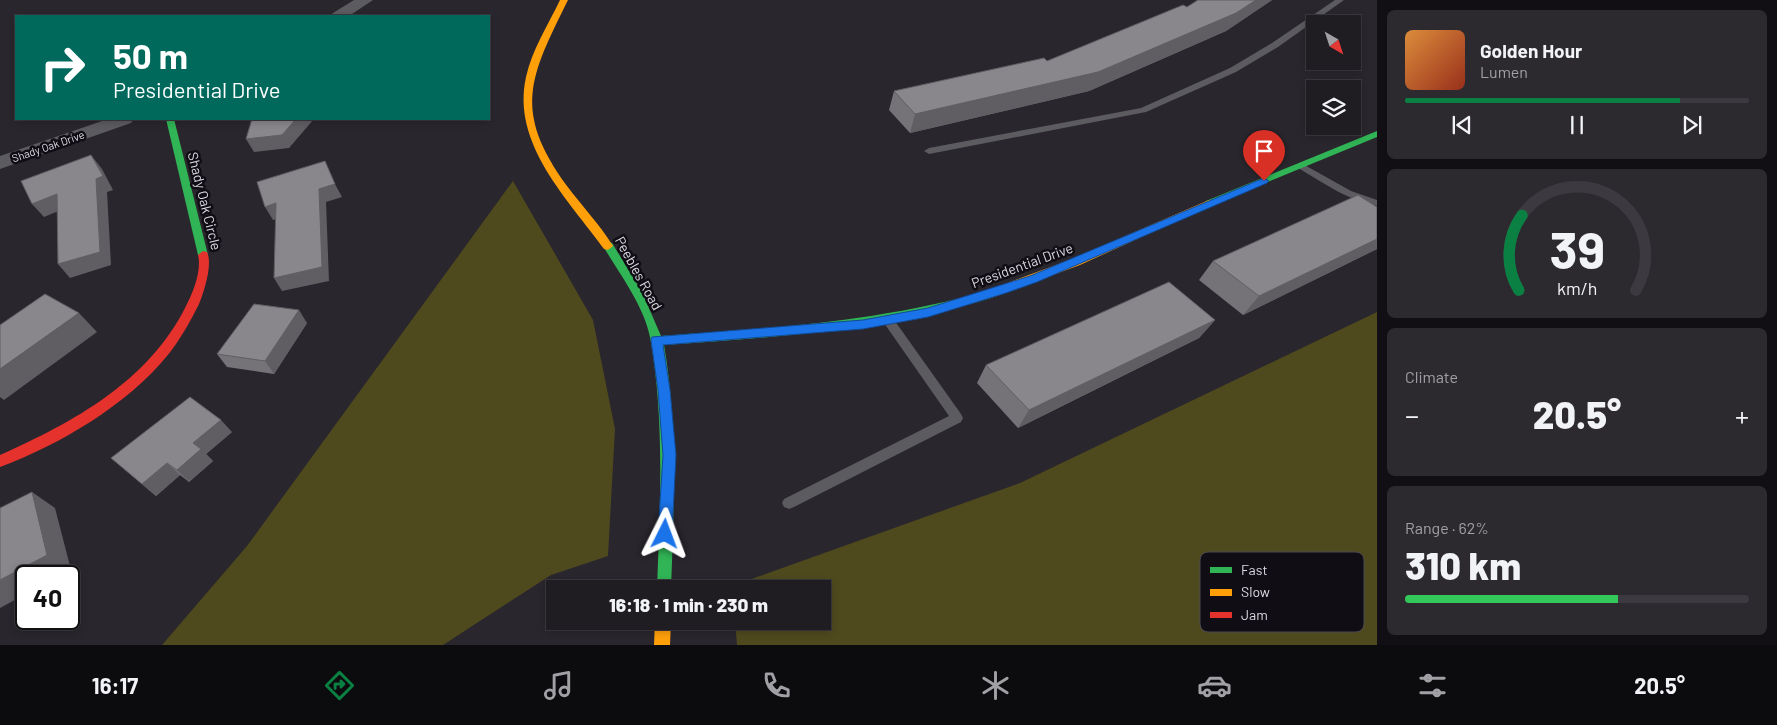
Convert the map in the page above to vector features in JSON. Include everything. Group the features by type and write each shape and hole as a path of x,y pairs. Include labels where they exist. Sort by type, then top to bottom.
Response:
{"street":[{"path":"341,15 365,0"},
{"name":"Peebles Road","path":"564,0 532,71 528,86 527,116 538,147 602,238 622,270 639,300 656,340 664,390 669,455 664,580"},
{"name":"Shady Oak Drive","path":"0,163 122,120"},
{"name":"Shady Oak Circle","path":"0,462 42,443 105,406 132,384 158,358 189,316 198,296 203,275 204,258 170,120"},
{"name":"Presidential Drive","path":"656,340 863,324 928,312 1010,288 1377,134"},
{"path":"662,645 663,630"}],"lane":[{"path":"929,151 1143,110 1233,70 1340,0"},
{"path":"1301,166 1341,189 1369,202 1377,203"},
{"path":"789,503 957,418 888,320"}],"shaded area":[{"path":"513,181 593,320 615,429 608,556 551,575 443,645 162,645 247,546"},
{"path":"1377,312 1377,645 737,645 736,630 831,630 831,580 749,580 1020,483"}],"building":[{"path":"1198,0 1256,0 1236,13 1098,72 915,114 894,91 1044,58 1047,61 1183,5 1187,7"},
{"path":"252,120 295,120 282,135 246,139"},
{"path":"91,155 103,176 96,179 100,252 58,264 57,194 32,204 21,181"},
{"path":"325,161 335,184 319,189 322,267 274,278 276,203 265,207 257,182"},
{"path":"1358,195 1377,207 1377,239 1259,296 1213,261"},
{"path":"1169,282 1215,320 1029,410 986,365"},
{"path":"45,294 79,313 0,369 0,325"},
{"path":"254,304 299,310 265,361 217,354"},
{"path":"190,397 221,420 193,443 201,449 177,470 167,463 142,484 111,458"},
{"path":"32,492 47,555 28,565 15,565 15,572 0,580 0,508"}],"traffic: fast":[{"path":"170,120 203,255"},
{"path":"1209,203 1377,134"},
{"path":"608,246 630,280 642,304 653,328 659,352 667,435 664,580"},
{"path":"656,341 781,332 865,323 947,307 987,295"}],"traffic: slow":[{"path":"564,0 541,47 530,77 527,101 530,124 538,147 550,168 608,246"},
{"path":"987,295 1076,262 1209,203"},
{"path":"662,645 663,630"}],"traffic: jam":[{"path":"0,461 30,448 88,416 141,376 163,352 182,326 197,296 204,259 203,255"}],"route":[{"path":"665,534 669,455 664,390 656,340 863,324 928,312 1034,279 1264,181"}]}
